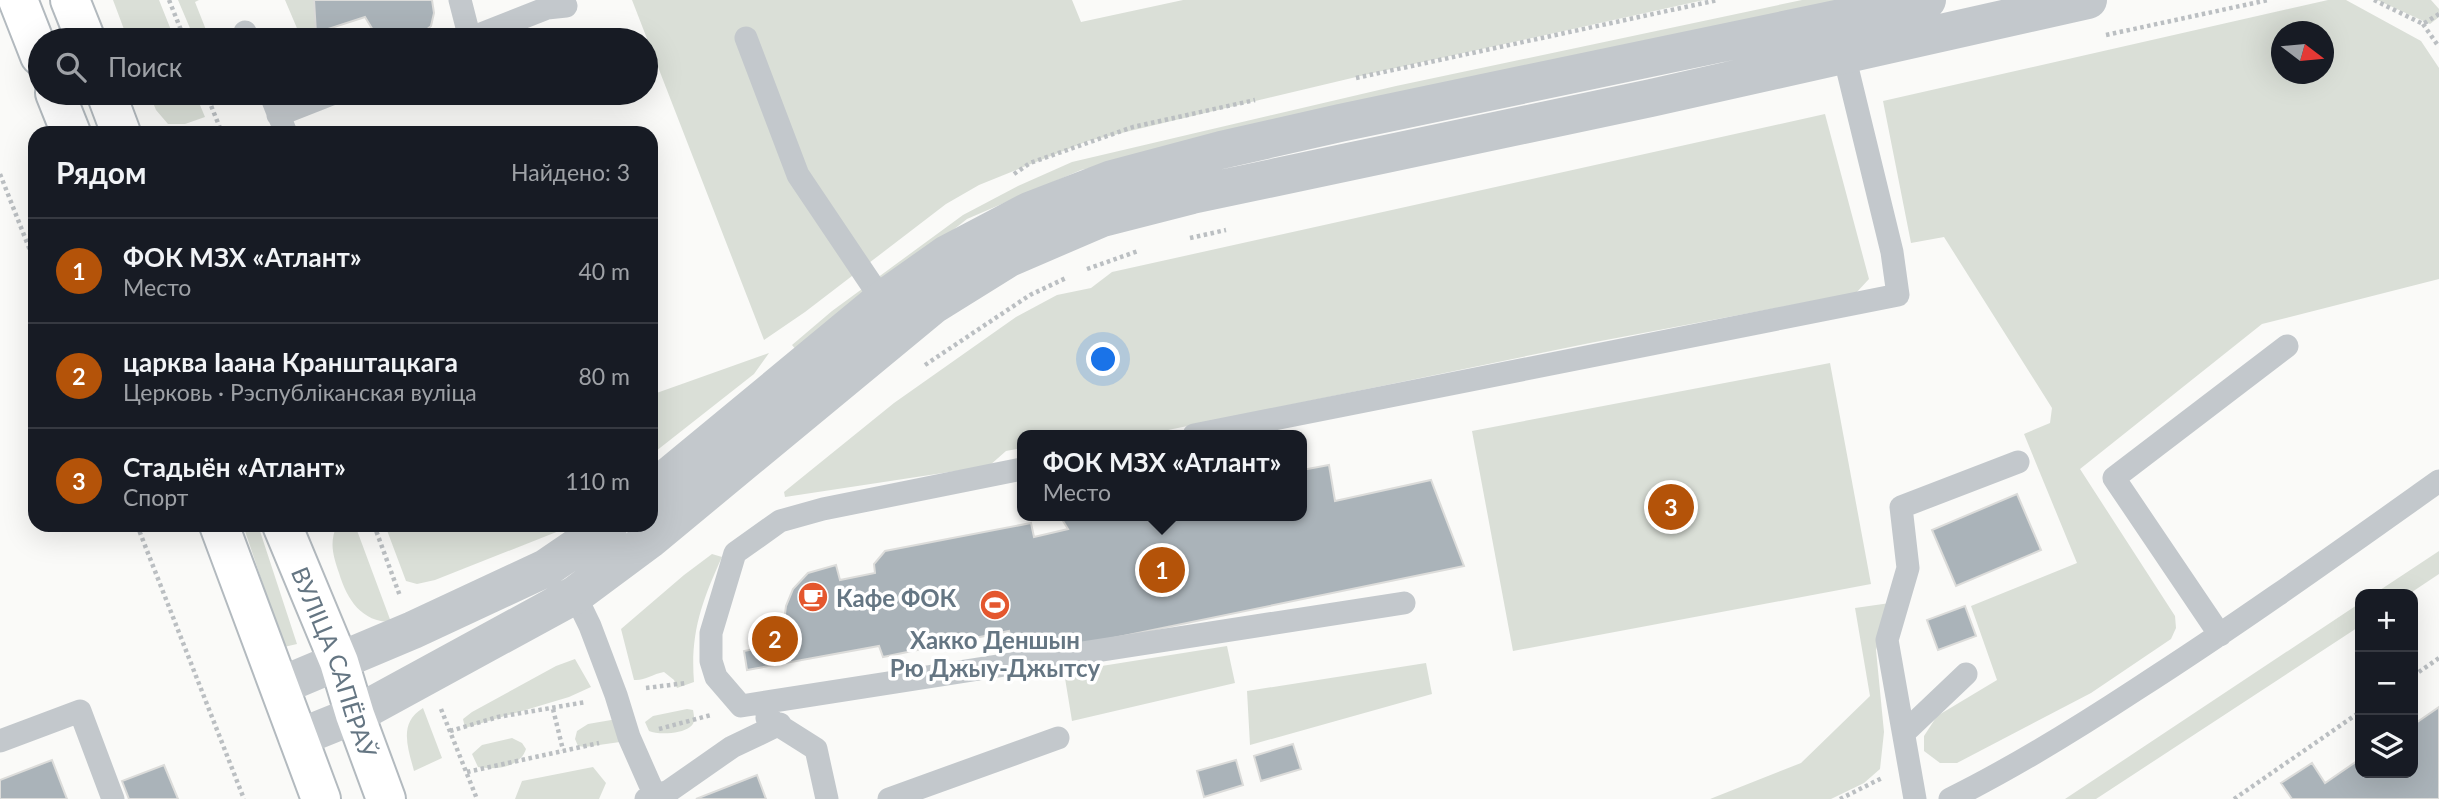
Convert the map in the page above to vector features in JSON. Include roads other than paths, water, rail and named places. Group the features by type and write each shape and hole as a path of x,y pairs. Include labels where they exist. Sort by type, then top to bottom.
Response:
{"main road":[{"path":"18,0 29,28"},
{"path":"70,0 81,28"},
{"path":"60,105 68,126"},
{"path":"110,105 118,126"},
{"path":"222,532 321,799"},
{"name":"ВУЛІЦА САПЁРАЎ","path":"285,532 339,662 386,799"}],"street":[{"path":"658,485 883,300 947,254 1029,211 1112,179 1221,150 1340,123 1927,0"},
{"path":"298,738 355,715 575,595 649,540 932,306 1009,258 1102,218 1205,192 2088,0"},
{"path":"280,685 339,662 546,568 599,532"},
{"path":"559,559 575,595"}],"lane":[{"path":"460,0 466,28"},
{"path":"496,28 547,8 566,6"},
{"path":"746,38 798,175 883,300"},
{"path":"1219,430 1898,295 1892,252 1844,55"},
{"path":"273,105 278,126"},
{"path":"280,126 314,105"},
{"path":"2220,635 2114,478 2287,346"},
{"path":"1915,799 1887,640 1909,568 1901,507 2018,462"},
{"path":"827,799 816,749 780,724 741,706 716,677 711,661 712,633 735,553 780,521 823,509 1017,470"},
{"path":"1950,799 2049,746 2220,635 2439,481"},
{"path":"575,595 590,626 616,695 650,798 669,791 732,747 780,724"},
{"path":"741,706 1404,603"},
{"path":"1905,732 1966,674"},
{"path":"0,741 80,711 113,799"},
{"path":"889,799 1058,738"}],"place":[{"name":"Стадыён «Атлант»","path":"1671,507"},
{"name":"ФОК МЗХ «Атлант»","path":"1162,570"},
{"name":"Кафе ФОК","path":"813,597"},
{"name":"Хакко Деншын Рю Джыу-Джытсу","path":"995,605"},
{"name":"царква Іаана Кранштацкага","path":"775,639"}]}
